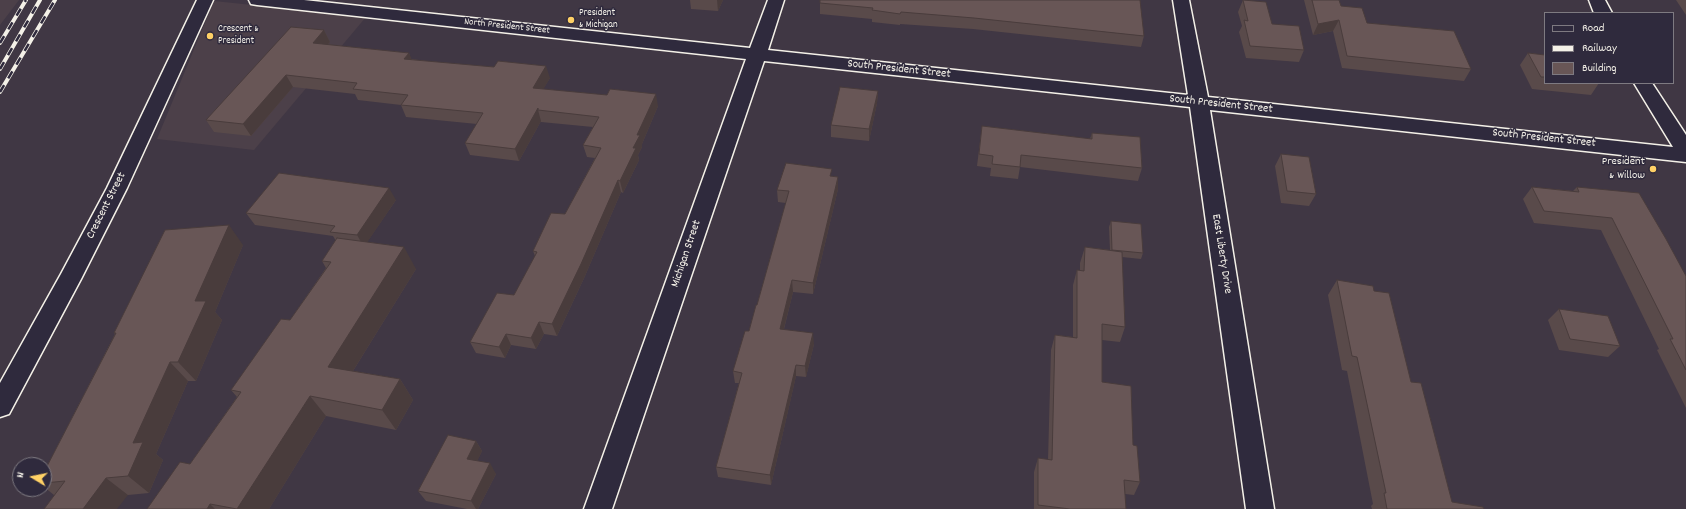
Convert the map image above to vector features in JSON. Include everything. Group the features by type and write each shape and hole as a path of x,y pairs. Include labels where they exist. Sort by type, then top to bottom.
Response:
{"street":[{"name":"Crescent Street","path":"0,406 70,279 117,188 205,0"},
{"name":"North President Street","path":"258,0 757,54"},
{"name":"Michigan Street","path":"598,509 776,0"},
{"name":"East Liberty Drive","path":"1181,0 1260,509"},
{"path":"1597,0 1603,12"},
{"name":"South President Street","path":"757,54 1686,155"},
{"path":"1644,84 1686,151"}],"shaded area":[{"path":"0,0 19,0 0,25"},
{"path":"214,1 366,17 254,150 157,139"}],"building":[{"path":"820,0 1140,0 1144,36 974,18 901,12 900,14 872,10 873,8 820,3"},
{"path":"1243,0 1266,2 1272,24 1299,26 1304,50 1250,46 1244,20 1248,21"},
{"path":"1312,0 1339,0 1341,6 1362,8 1367,23 1454,31 1471,69 1347,56 1339,20 1318,24"},
{"path":"291,27 324,30 313,43 409,53 404,59 494,67 498,61 546,66 533,88 607,95 610,89 656,94 637,135 640,135 633,148 636,148 620,181 618,180 581,264 552,324 539,322 531,338 506,334 499,347 470,342 497,293 514,295 537,252 533,251 551,213 565,214 601,148 583,145 599,117 538,110 538,108 515,149 465,143 483,113 401,105 408,95 353,89 357,83 286,75 243,124 206,120"},
{"path":"1528,53 1544,55 1544,77 1541,77"},
{"path":"840,87 878,91 869,129 831,125"},
{"path":"982,126 1092,139 1092,133 1140,137 1142,168 1021,155 1020,167 992,164 993,156 979,154"},
{"path":"1281,154 1309,157 1316,194 1287,191"},
{"path":"786,163 832,169 830,176 838,177 813,283 792,280 780,329 813,333 805,366 796,365 770,475 716,467 742,373 733,371 745,331 749,331 789,191 777,190"},
{"path":"279,173 389,188 357,235 330,232 335,226 246,213"},
{"path":"1532,187 1579,192 1577,187 1639,193 1686,276 1686,370 1670,339 1673,339 1612,218 1544,211"},
{"path":"1111,221 1141,224 1143,253 1112,250"},
{"path":"229,225 195,301 206,301 178,362 170,362 133,443 143,442 128,476 106,478 83,509 44,509 65,481 52,482 52,457 116,333 114,333 165,230"},
{"path":"337,238 404,247 328,367 400,379 382,410 310,396 237,509 210,504 207,509 147,509 180,462 190,464 241,392 231,390 281,319 290,320 331,262 322,261"},
{"path":"1085,247 1122,252 1125,327 1102,324 1102,382 1131,386 1133,445 1137,446 1140,482 1124,480 1126,509 1070,509 1038,505 1038,458 1052,460 1055,335 1077,338 1077,270 1084,271"},
{"path":"1337,280 1373,286 1374,291 1389,293 1411,382 1421,383 1452,502 1483,507 1484,509 1387,509 1384,493 1386,493 1357,357 1352,356"},
{"path":"1559,309 1608,316 1620,346 1570,339"},
{"path":"448,435 476,441 467,459 490,463 471,501 418,491"}],"railway":[{"path":"0,43 26,0"},
{"path":"0,69 40,0"},
{"path":"0,92 55,0"}],"place":[{"name":"President & Michigan","path":"571,20"},
{"name":"Crescent & President","path":"210,36"},
{"name":"President & Willow","path":"1653,169"}]}
